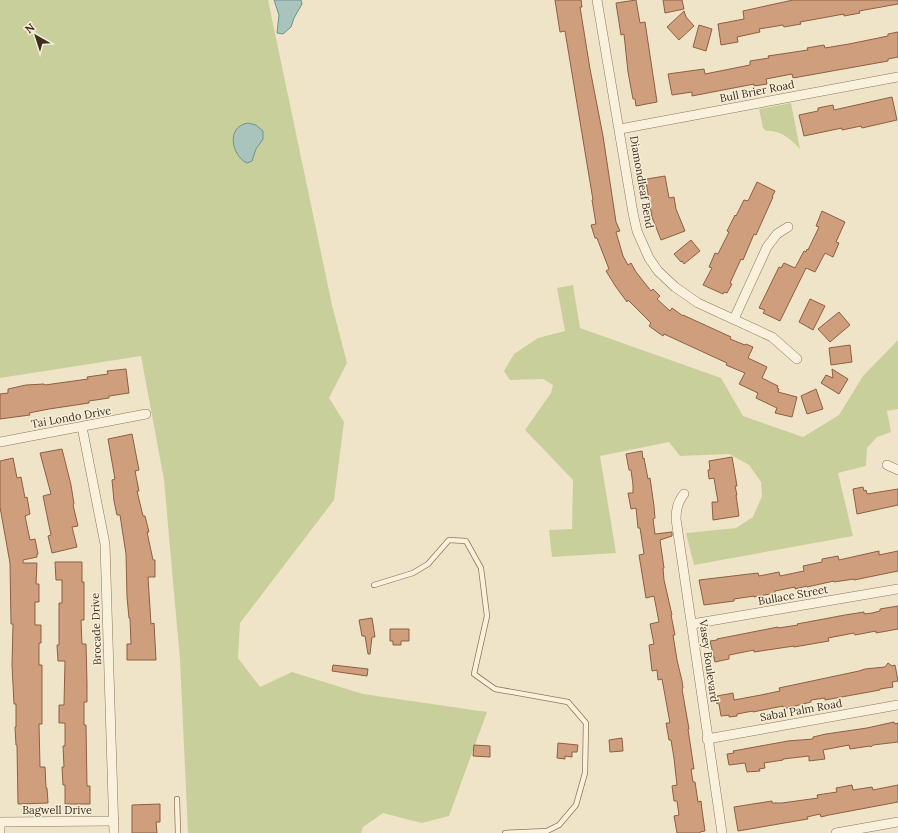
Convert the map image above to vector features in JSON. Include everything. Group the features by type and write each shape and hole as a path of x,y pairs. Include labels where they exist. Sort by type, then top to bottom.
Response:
{"street":[{"name":"Diamondleaf Bend","path":"597,0 637,231 649,258 658,271 675,287 698,303 772,337 797,359"},
{"name":"Bull Brier Road","path":"620,129 898,77"},
{"path":"734,319 767,247 777,234 788,227"},
{"name":"Tai Londo Drive","path":"0,442 146,414"},
{"name":"Brocade Drive","path":"82,427 105,544 114,833"},
{"path":"888,465 898,470"},
{"name":"Vasey Boulevard","path":"684,494 680,498 676,508 676,519 707,739 722,833"},
{"name":"Bullace Street","path":"692,624 898,589"},
{"name":"Sabal Palm Road","path":"707,739 898,705"},
{"name":"Bagwell Drive","path":"0,823 114,821"},
{"path":"836,833 898,822"},
{"path":"0,823 0,833"}],"lane":[{"path":"374,585 412,573 428,564 449,540 466,541 481,568 487,616 474,674 495,689 568,702 586,723 585,773 576,804 559,825 548,831 505,833"},
{"path":"177,799 178,833"}],"green space":[{"path":"0,0 268,0 332,305 347,363 329,398 344,422 334,500 240,623 238,658 260,687 292,672 363,694 487,712 449,816 422,823 383,813 363,827 361,833 188,833 180,660 164,480 141,356 0,378"},
{"path":"791,103 800,149 780,133 766,131 763,128 759,109"},
{"path":"573,285 580,328 721,378 743,416 803,437 839,415 863,376 898,340 898,409 887,411 891,432 877,437 867,448 866,466 838,473 853,536 694,565 686,533 736,528 753,517 762,496 761,482 749,465 729,454 680,456 669,442 600,456 616,553 552,557 549,530 572,529 573,480 525,430 551,393 553,385 543,379 510,380 504,371 514,354 538,338 565,331 557,288"}],"water":[{"path":"274,0 301,0 302,4 291,27 283,34 277,33 279,15"},
{"path":"248,123 256,125 263,131 263,139 256,149 252,161 247,163 238,154 233,142 236,130"}],"building":[{"path":"555,0 581,0 582,7 580,7 590,69 603,136 616,222 620,231 616,232 623,256 628,265 631,263 651,291 653,289 660,296 657,299 670,311 672,308 683,316 731,337 730,339 753,347 748,358 767,367 762,378 778,386 778,392 797,397 792,417 775,413 777,408 756,398 758,393 739,384 745,373 726,365 727,363 664,334 663,336 649,326 651,323 628,300 627,302 606,271 609,269 597,238 595,238 591,225 596,224 593,200 565,31 560,32"},
{"path":"636,0 640,23 645,22 657,102 636,106 635,99 633,99 628,72 624,34 621,35 616,3"},
{"path":"663,0 682,0 684,9 665,13"},
{"path":"793,0 898,0 898,4 859,11 860,13 844,16 844,14 800,22 801,24 759,29 760,32 737,37 738,42 721,45 718,24 744,19 743,11"},
{"path":"684,11 686,17 694,26 679,40 667,27"},
{"path":"699,25 712,29 706,51 693,47"},
{"path":"898,32 898,57 888,59 888,61 793,78 792,74 766,79 767,84 754,86 754,84 692,96 692,92 672,95 668,74 704,69 705,74 750,65 750,61 769,58 768,56 808,50 807,48 824,45 825,48 849,44 888,36 888,34"},
{"path":"892,97 897,120 862,128 861,126 842,130 842,128 804,136 799,115 818,111 818,108 833,105 834,110"},
{"path":"665,176 669,198 674,197 676,209 685,231 661,240 652,217 646,182 648,181 647,179"},
{"path":"757,182 775,191 756,235 754,234 743,260 741,259 730,283 732,284 727,293 724,292 723,294 703,285 712,268 709,267 715,253 718,254 729,232 727,231 735,215 736,216 744,200 748,201"},
{"path":"822,211 845,222 836,242 839,243 833,257 825,253 815,272 806,268 780,321 763,313 765,310 759,308 779,267 781,268 784,263 795,268 804,251 806,252 807,249 808,250 819,227 816,226"},
{"path":"691,240 700,251 684,264 674,254"},
{"path":"810,299 825,306 813,330 799,322"},
{"path":"839,312 850,325 830,342 818,329"},
{"path":"850,345 852,362 831,365 829,348"},
{"path":"126,369 129,393 89,401 89,403 29,413 30,415 0,419 0,394 8,393 8,389 26,385 45,385 88,379 87,377 108,374 107,371"},
{"path":"832,369 848,379 839,394 821,383 826,375 833,378"},
{"path":"816,389 823,409 807,414 801,396"},
{"path":"132,434 139,470 135,471 139,491 137,491 143,516 145,516 149,532 147,532 153,560 155,560 155,577 148,577 151,624 154,623 156,660 127,660 127,644 131,644 130,618 127,597 126,554 120,515 117,515 114,501 112,480 115,479 108,439"},
{"path":"62,449 71,485 73,505 78,526 72,527 77,547 52,553 48,536 51,535 43,496 51,494 40,453"},
{"path":"642,451 648,479 650,478 654,506 655,518 653,519 655,534 672,532 672,536 660,540 664,580 672,615 675,635 673,635 689,729 694,769 691,769 693,782 695,782 698,802 701,801 705,831 700,833 677,833 674,816 679,815 677,801 674,801 672,786 677,785 671,740 669,740 666,723 670,723 662,679 658,680 657,670 652,671 649,645 654,644 650,624 659,622 654,596 646,598 639,555 644,554 640,528 638,528 636,508 631,509 628,493 633,493 633,485 631,470 629,470 626,454"},
{"path":"732,457 737,486 735,486 739,516 713,520 712,502 718,502 714,478 709,479 709,461"},
{"path":"13,458 17,478 21,477 25,498 27,497 30,514 25,516 30,540 35,539 38,554 37,557 23,560 23,563 37,563 36,584 39,584 39,602 35,602 35,625 41,625 39,665 42,665 42,724 39,724 40,767 45,767 48,803 18,804 17,745 15,727 16,704 14,704 12,665 13,624 11,624 10,563 0,507 0,461"},
{"path":"863,487 867,494 898,489 898,505 857,514 853,489"},
{"path":"879,551 879,555 898,551 898,571 854,580 834,581 795,589 795,587 775,591 775,593 704,605 699,580 758,573 759,576 779,572 780,576 804,571 803,566 822,562 822,559 838,556 839,560"},
{"path":"55,562 82,562 82,582 84,582 84,620 81,620 82,644 86,644 87,684 87,702 84,702 84,725 86,725 87,786 90,786 90,804 65,804 65,785 63,785 62,767 64,767 63,746 65,746 65,723 59,723 59,705 64,705 65,661 58,661 57,645 59,645 59,603 62,603 62,580 56,580"},
{"path":"898,606 898,629 855,635 854,633 828,638 829,641 794,647 754,652 754,650 729,655 729,659 715,662 710,641 845,615 864,612 864,614 872,613 880,611 880,609"},
{"path":"372,618 375,637 372,637 370,654 368,654 365,636 362,636 359,620"},
{"path":"390,629 409,629 409,641 401,641 401,645 393,645 393,641 390,641"},
{"path":"888,663 892,666 895,665 898,681 892,682 893,687 825,700 825,698 811,700 811,702 783,709 783,706 737,714 737,716 729,717 729,715 721,716 719,704 716,703 718,701 717,696 733,693 734,700 761,695 780,691 779,688 865,669 885,667"},
{"path":"333,665 368,669 367,676 332,671"},
{"path":"894,722 895,724 898,723 898,742 850,749 849,745 823,750 825,759 809,761 809,756 783,759 764,763 765,768 759,769 760,771 747,772 745,763 729,765 727,754 734,753 733,751 788,741 813,739 813,737 826,734 867,728"},
{"path":"622,738 623,751 610,752 609,740"},
{"path":"558,743 578,745 577,752 572,752 572,757 565,756 565,759 557,758"},
{"path":"474,745 490,746 490,757 473,756"},
{"path":"852,785 853,790 872,787 873,790 898,785 898,802 821,817 820,814 807,817 808,819 738,831 734,807 772,801 772,803 782,803 818,798 817,795 837,792 836,788"},
{"path":"160,804 160,822 156,822 157,833 132,833 132,805"}]}
